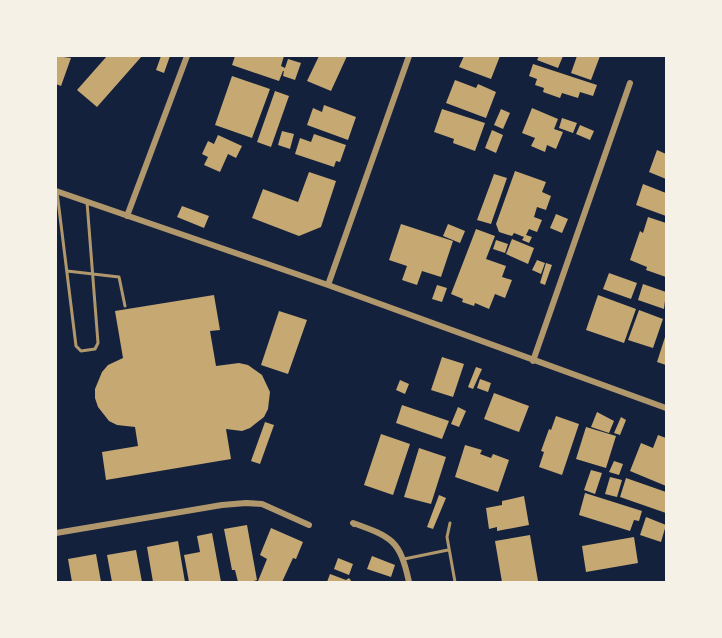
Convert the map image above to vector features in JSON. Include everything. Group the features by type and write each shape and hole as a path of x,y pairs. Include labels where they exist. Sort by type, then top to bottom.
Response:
{"street":[{"path":"127,216 188,56"},
{"path":"328,285 409,56"},
{"path":"533,361 630,84"},
{"path":"56,191 328,285 666,408"},
{"path":"56,533 246,503 262,504 309,525"},
{"path":"354,524 382,533 398,548 404,559 409,582"}],"lane":[{"path":"56,191 76,346 81,351 95,349 98,346 87,202"},
{"path":"67,271 119,277 125,306"},
{"path":"450,523 448,550 455,582"},
{"path":"404,559 448,550"}],"building":[{"path":"56,56 71,58 61,86 56,84"},
{"path":"107,56 142,56 97,107 77,90"},
{"path":"161,56 170,56 164,73 156,70"},
{"path":"235,56 284,56 281,66 285,68 288,59 301,63 295,80 283,76 283,71 279,81 232,65"},
{"path":"319,56 347,56 331,91 307,81"},
{"path":"464,56 500,56 491,79 459,67"},
{"path":"539,56 563,56 558,68 537,60"},
{"path":"577,56 600,56 591,80 571,73"},
{"path":"533,64 597,85 593,96 580,92 578,98 562,93 560,98 543,92 544,88 535,85 537,79 529,76"},
{"path":"232,76 270,89 252,138 215,125"},
{"path":"455,80 476,88 478,84 496,92 486,118 446,103"},
{"path":"275,91 289,96 271,147 257,142"},
{"path":"324,105 356,117 348,140 307,125 313,108 322,112"},
{"path":"532,108 558,119 554,129 563,132 556,149 547,145 545,152 531,146 535,138 522,133"},
{"path":"442,109 485,123 475,151 453,143 454,139 434,132"},
{"path":"501,109 510,113 503,129 494,125"},
{"path":"562,118 577,123 573,133 559,128"},
{"path":"580,125 594,131 590,140 576,134"},
{"path":"492,130 503,135 496,153 485,148"},
{"path":"282,131 294,134 290,149 278,145"},
{"path":"314,134 346,145 340,162 336,161 334,167 295,154 300,138 311,142"},
{"path":"218,135 242,146 236,158 228,154 220,172 204,165 208,157 202,154 208,141 214,144"},
{"path":"657,150 666,154 666,179 649,172"},
{"path":"515,171 546,182 542,192 551,196 546,210 537,207 534,217 542,220 537,232 529,229 526,235 532,237 529,243 522,240 524,237 514,233 512,236 499,232 496,224"},
{"path":"309,172 336,181 321,227 299,236 252,218 263,189 298,202"},
{"path":"494,174 507,178 491,224 477,220"},
{"path":"643,184 666,193 666,216 636,205"},
{"path":"182,206 209,216 204,228 177,217"},
{"path":"556,214 568,219 562,233 550,228"},
{"path":"648,217 666,223 666,277 646,270 647,267 630,260 640,231 643,233"},
{"path":"401,224 453,241 441,277 422,271 417,285 402,280 407,266 389,260"},
{"path":"448,224 465,231 460,243 443,236"},
{"path":"476,229 495,236 486,259 506,266 502,277 512,280 505,298 495,294 489,309 475,303 474,306 462,302 463,299 451,294"},
{"path":"512,239 534,248 528,264 506,254"},
{"path":"496,240 508,244 505,253 493,249"},
{"path":"537,260 545,263 541,274 532,270"},
{"path":"546,263 552,265 545,285 540,283"},
{"path":"609,273 637,283 631,299 603,289"},
{"path":"643,284 666,292 664,309 638,300"},
{"path":"437,285 447,288 442,302 432,299"},
{"path":"214,295 220,330 210,331 216,366 239,363 248,365 262,375 270,392 268,409 264,417 242,431 226,429 231,459 106,480 102,452 138,446 135,427 117,425 109,421 98,407 95,398 95,389 102,372 108,365 123,358 115,311"},
{"path":"598,295 636,309 624,343 586,330"},
{"path":"639,310 663,319 653,348 628,340"},
{"path":"279,311 307,320 288,374 261,365"},
{"path":"666,334 666,365 657,362"},
{"path":"442,357 464,364 453,397 431,390"},
{"path":"476,367 482,369 473,389 468,387"},
{"path":"480,379 491,383 488,392 477,388"},
{"path":"400,380 409,384 405,394 396,390"},
{"path":"494,393 529,406 519,432 484,419"},
{"path":"402,405 449,421 442,439 396,423"},
{"path":"458,407 466,411 459,427 451,424"},
{"path":"597,412 614,421 609,433 591,427"},
{"path":"556,416 579,424 562,475 539,467 544,452 541,451"},
{"path":"621,417 626,420 620,435 614,433"},
{"path":"265,422 274,425 260,464 251,461"},
{"path":"586,427 616,436 606,468 576,459"},
{"path":"381,434 410,444 393,495 364,485"},
{"path":"658,435 666,438 666,486 630,471 641,443 653,448"},
{"path":"465,445 482,450 480,454 491,458 493,454 509,460 498,492 455,477"},
{"path":"419,448 446,457 431,504 404,497"},
{"path":"614,461 623,464 619,475 609,472"},
{"path":"591,470 602,473 595,494 584,490"},
{"path":"610,477 622,480 617,497 605,494"},
{"path":"626,478 666,492 666,513 620,497"},
{"path":"585,493 642,511 639,521 634,520 630,531 579,515"},
{"path":"439,495 446,498 433,529 427,527"},
{"path":"524,496 529,525 497,531 497,527 489,529 486,508 502,505 502,501"},
{"path":"646,517 666,525 661,542 640,535"},
{"path":"247,525 257,580 238,582 235,570 232,570 224,529"},
{"path":"271,528 303,542 282,582 258,581 267,559 260,555"},
{"path":"212,533 221,582 189,582 184,555 200,552 197,536"},
{"path":"530,535 538,581 502,582 495,541"},
{"path":"634,537 638,563 586,572 582,546"},
{"path":"178,541 185,582 153,582 147,547"},
{"path":"136,550 142,582 112,582 107,555"},
{"path":"96,554 101,582 72,582 68,559"},
{"path":"372,556 395,565 391,577 367,569"},
{"path":"338,558 353,564 349,575 334,569"},
{"path":"330,574 346,580 349,578 352,582 327,582"}]}
